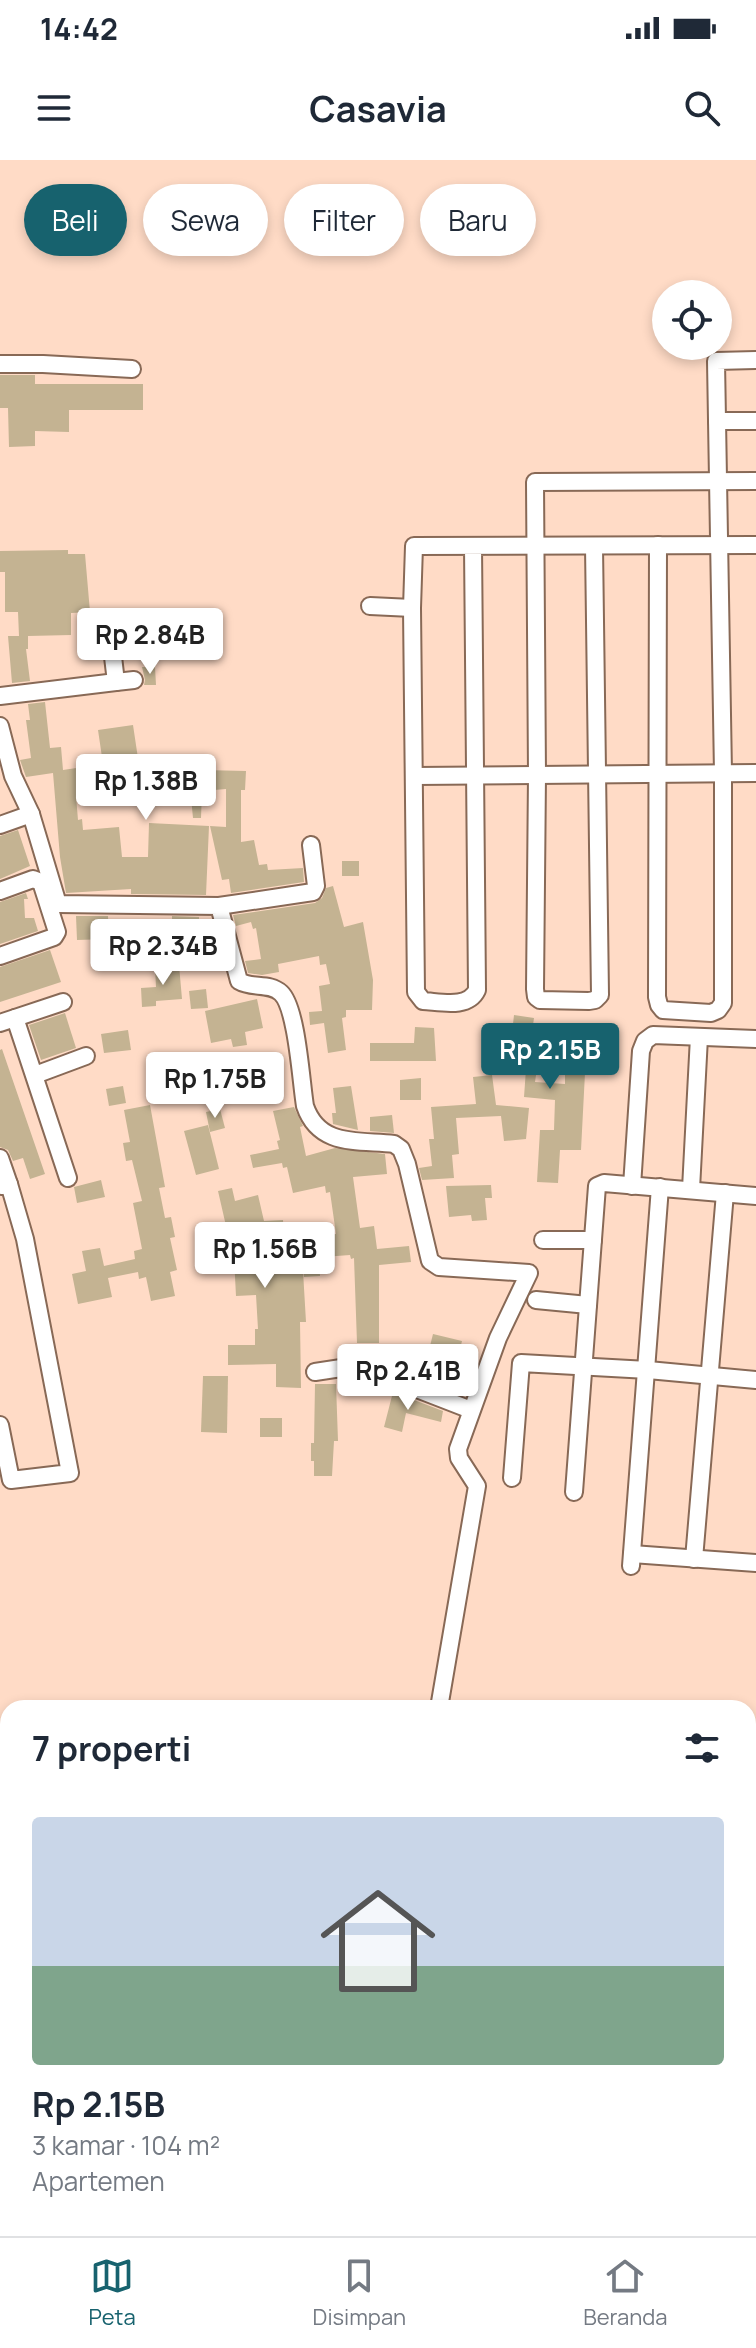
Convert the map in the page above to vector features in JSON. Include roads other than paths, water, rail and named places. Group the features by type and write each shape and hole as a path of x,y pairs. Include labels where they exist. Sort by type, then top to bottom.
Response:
{"street":[{"path":"658,545 657,997 663,1010 711,1013 723,1003 723,773 716,361 756,360"},
{"path":"0,364 132,369"},
{"path":"717,421 756,421"},
{"path":"594,546 600,995 589,1001 540,1000 536,997 535,482 756,481"},
{"path":"473,546 477,990 473,998 466,1002 423,1001 416,992 414,546 756,545"},
{"path":"370,606 412,608"},
{"path":"93,642 111,640 116,682"},
{"path":"0,696 134,680"},
{"path":"0,726 13,776 31,814 58,904 219,906 313,892 316,886 311,845"},
{"path":"415,776 756,773"},
{"path":"0,825 31,814"},
{"path":"0,891 33,879 41,882 57,932 54,937 0,956"},
{"path":"219,906 239,981 246,986 271,987 281,993 286,1001 293,1021 309,1119 330,1137 394,1144 401,1149 430,1261 434,1265 529,1273 498,1338 457,1453 477,1486 440,1700"},
{"path":"63,1002 8,1021 35,1075 68,1178"},
{"path":"632,1186 641,1051 645,1041 653,1035 756,1039"},
{"path":"691,1189 699,1037"},
{"path":"35,1075 86,1056"},
{"path":"0,1158 4,1186 25,1239 70,1473 11,1480 0,1425"},
{"path":"574,1492 597,1186 604,1183 756,1196"},
{"path":"660,1187 632,1560 694,1559 756,1563"},
{"path":"694,1559 725,1193"},
{"path":"543,1240 593,1240"},
{"path":"536,1300 588,1305"},
{"path":"512,1478 521,1363 756,1380"},
{"path":"315,1372 369,1366 391,1379 471,1410"}]}
